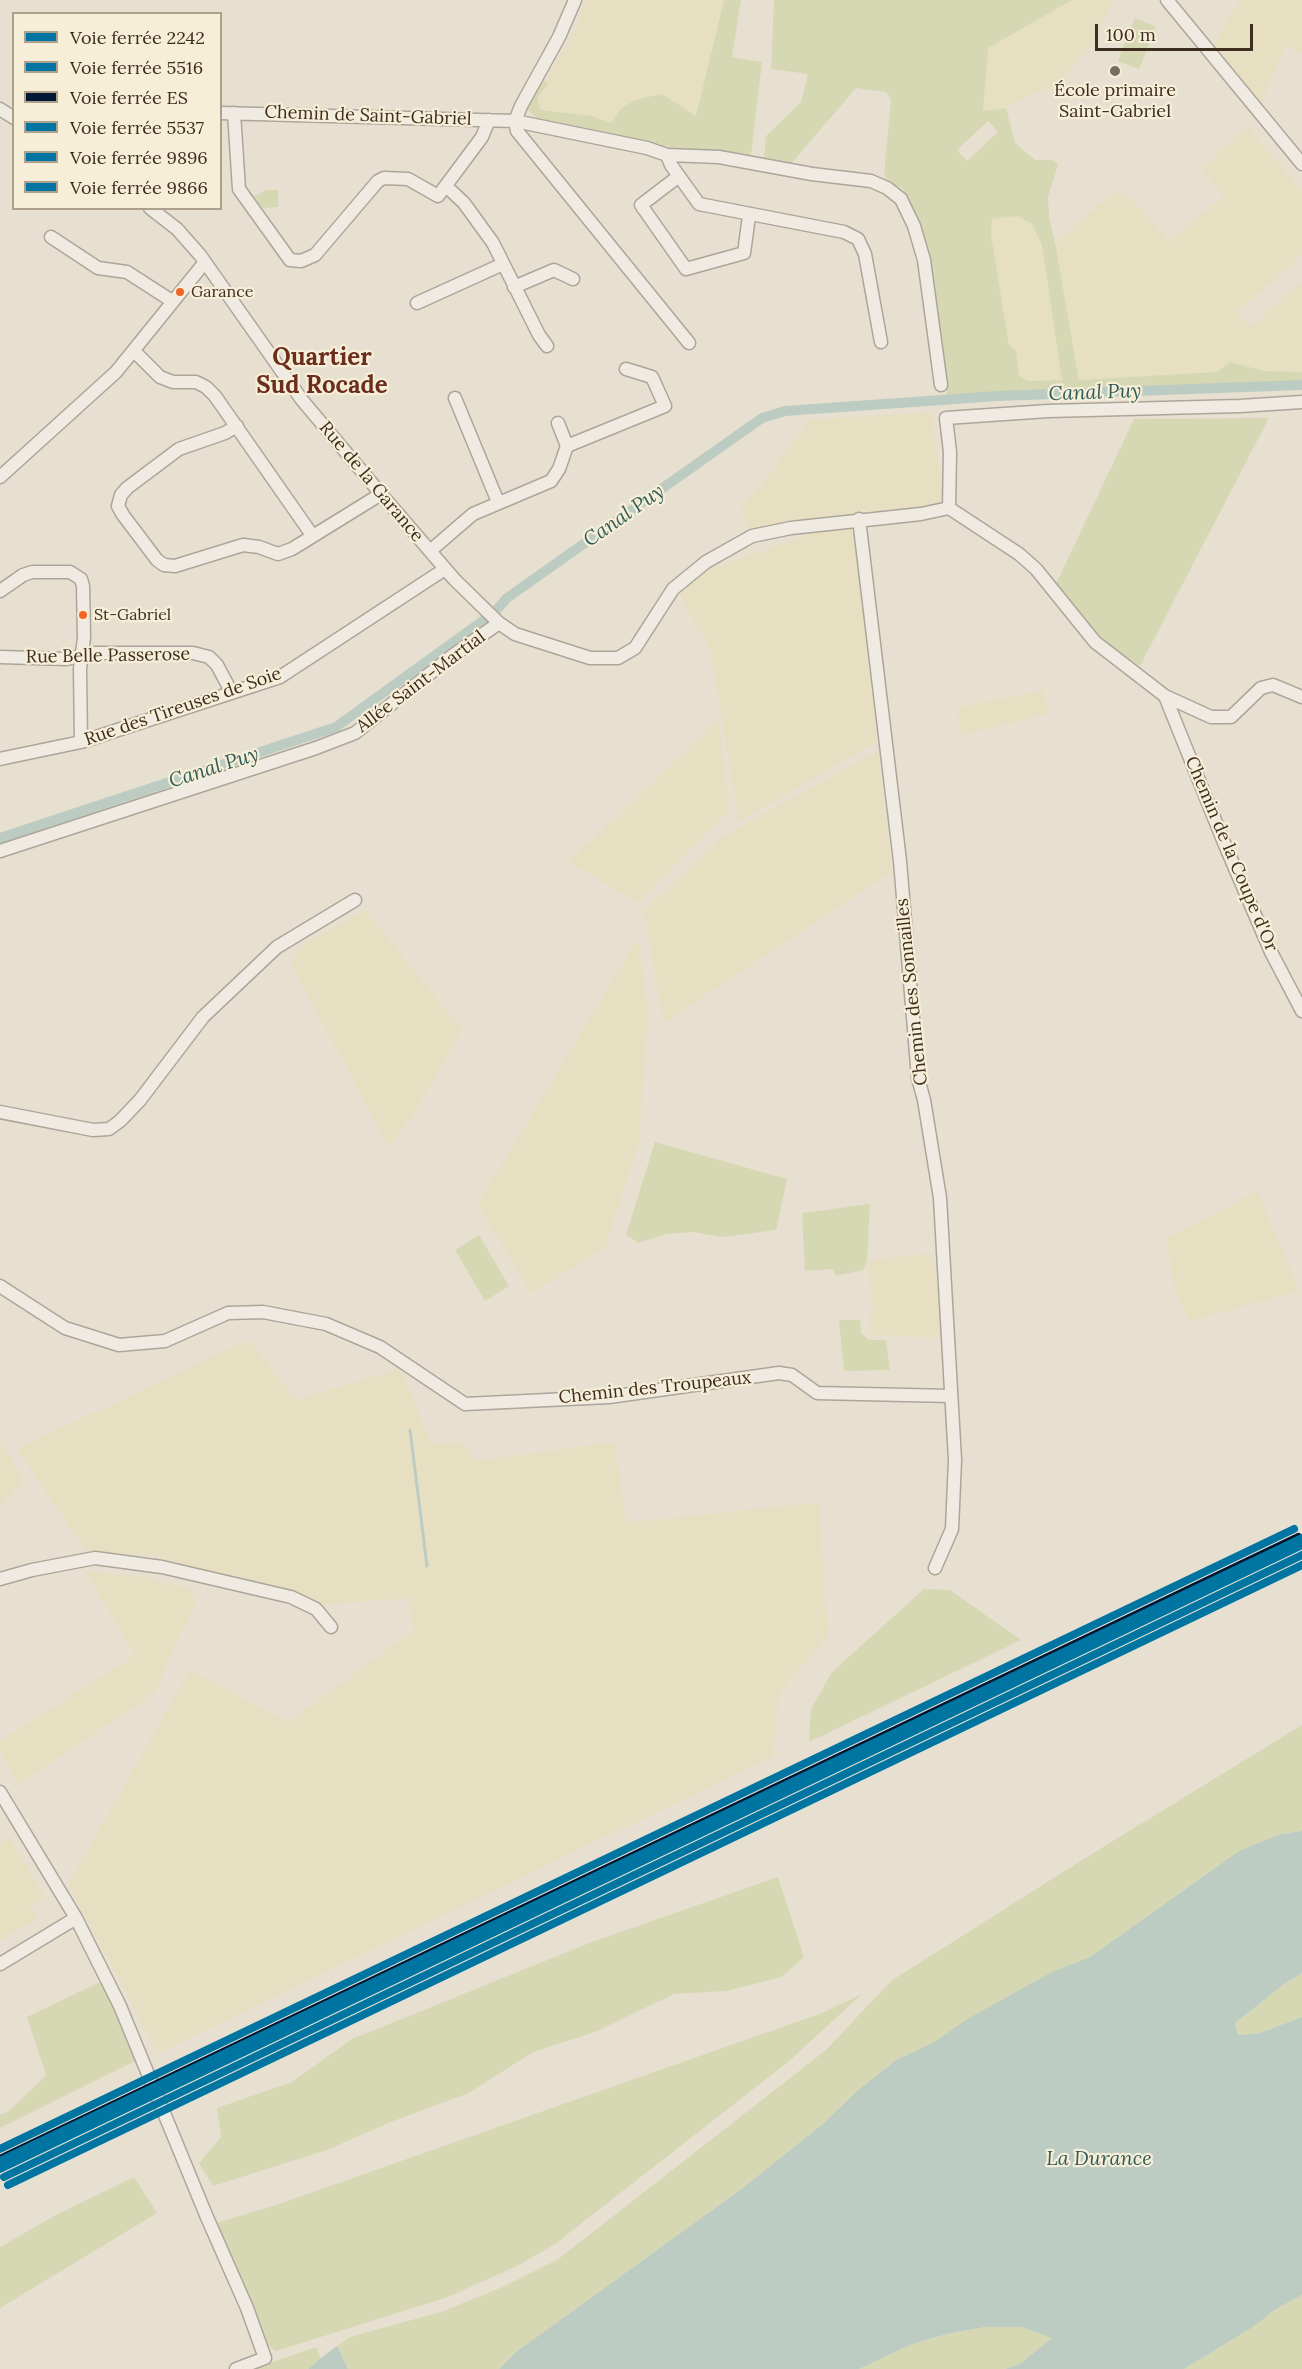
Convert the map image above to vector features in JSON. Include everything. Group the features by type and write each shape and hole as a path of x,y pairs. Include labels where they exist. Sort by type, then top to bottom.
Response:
{"street":[{"path":"575,0 515,121 517,131 689,343"},
{"path":"1167,0 1302,164"},
{"name":"Chemin de Saint-Gabriel","path":"222,113 515,121 647,148 667,155 719,157 812,174 871,181 887,188 901,199 914,226 924,260 941,385"},
{"path":"234,113 239,189 290,260 301,261 315,255 378,181 384,178 408,178 438,195 482,137 489,120"},
{"path":"667,155 699,204 750,216 844,232 858,239 865,254 881,342"},
{"path":"679,176 641,205 686,269 744,253 750,216"},
{"path":"447,186 470,211 493,243 514,288 547,346"},
{"name":"Rue de la Garance","path":"153,210 177,229 205,262 302,400 445,569 493,617 515,634 559,650 590,658 618,658 635,648 673,589 706,562 752,536 859,519"},
{"path":"51,237 98,268 127,272 172,301"},
{"path":"0,477 100,387 134,351 205,262"},
{"path":"417,303 503,264"},
{"path":"514,288 554,270 573,279"},
{"path":"134,351 160,377 173,382 196,382 206,387 237,426 312,536"},
{"path":"567,446 665,406 652,377 626,369"},
{"path":"455,398 498,502"},
{"path":"949,508 950,452 946,418 1060,411 1302,402"},
{"path":"430,551 473,514 551,481 559,469 567,446 558,423"},
{"path":"237,426 225,433 179,448 121,495 118,506 123,515 158,561 164,565 175,566 243,545 260,547 278,554 292,549 381,494"},
{"path":"859,519 921,514 949,508 1019,554 1036,569 1095,642 1165,696 1211,717 1231,717 1261,688 1273,685 1302,697"},
{"name":"Chemin des Sonnailles","path":"859,519 900,861 918,1078 924,1100 940,1198 955,1460 952,1529 935,1568"},
{"name":"Rue des Tireuses de Soie","path":"0,759 81,742 280,677 445,569"},
{"path":"0,591 23,575 32,572 64,571 75,574 81,579 83,586 81,742"},
{"name":"Allée Saint-Martial","path":"0,850 316,748 355,733 452,656 493,617"},
{"name":"Rue Belle Passerose","path":"0,657 66,659 95,653 194,653 209,657 218,665 232,693"},
{"name":"Chemin de la Coupe d'Or","path":"1165,696 1266,941 1302,1011"},
{"path":"0,1112 93,1130 109,1129 140,1100 203,1017 277,947 355,900"},
{"name":"Chemin des Troupeaux","path":"0,1286 65,1328 119,1345 165,1341 228,1313 263,1312 326,1324 380,1347 465,1404 609,1396 779,1373 792,1375 817,1393 951,1396"},
{"path":"0,1579 32,1570 95,1558 162,1567 291,1597 316,1609 331,1627"},
{"path":"0,1792 76,1918 120,2006 247,2308 265,2358 236,2369"},
{"path":"0,1964 76,1918"}],"shaded area":[{"path":"584,0 724,0 696,117 681,107 635,100 620,108 611,123 592,116 540,110 537,98 548,85 545,81 578,24"},
{"path":"1072,0 1113,0 1092,45 1058,83 1006,108 982,112 988,48"},
{"path":"1240,0 1302,0 1302,53 1285,46 1261,104 1212,48"},
{"path":"1248,127 1302,192 1302,255 1237,312 1250,327 1302,282 1302,372 1264,371 1230,362 1216,372 1079,380 1055,243 1117,190 1133,200 1169,242 1224,195 1201,168"},
{"path":"1017,216 1032,224 1042,245 1062,380 1027,381 1019,375 1016,351 1009,345 991,235 992,219"},
{"path":"932,412 943,498 933,507 752,530 746,523 740,508 757,491 810,420"},
{"path":"843,526 855,531 877,741 739,822 710,649 679,595 707,570 816,532"},
{"path":"1043,690 1050,713 961,735 957,708"},
{"path":"718,720 730,809 639,903 569,862"},
{"path":"878,751 892,872 664,1022 644,911 726,834"},
{"path":"365,910 462,1030 416,1110 389,1147 291,964 299,947"},
{"path":"638,938 648,1013 639,1143 605,1248 531,1293 478,1204"},
{"path":"1257,1191 1300,1291 1189,1321 1176,1295 1166,1238"},
{"path":"932,1253 945,1338 871,1335 869,1319 873,1309 867,1261"},
{"path":"248,1340 297,1400 400,1368 432,1445 463,1442 477,1461 615,1442 626,1523 819,1502 828,1636 779,1693 773,1756 158,2053 68,1884 190,1670 288,1722 414,1630 407,1598 323,1605 158,1557 85,1550 17,1449"},
{"path":"0,1441 23,1480 0,1506"},
{"path":"85,1571 144,1577 193,1590 195,1607 178,1637 156,1692 19,1784 0,1751 0,1741 135,1655"},
{"path":"9,1838 46,1898 29,1905 38,1918 0,1941 0,1843"}],"green space":[{"path":"724,0 741,0 732,57 762,62 751,155 672,148 536,118 528,110 528,104 535,89 545,81 548,84 537,98 541,110 592,116 611,123 620,109 635,100 662,94 696,116"},
{"path":"774,0 1072,0 988,48 983,111 1006,108 1015,143 1035,160 1052,160 1058,164 1048,197 1049,216 1079,380 1216,372 1230,362 1264,371 1302,372 1302,383 947,396 924,235 903,189 888,181 884,174 891,100 886,92 856,88 790,165 764,158 766,136 801,102 808,74 771,69","holes":["988,121 998,132 967,161 957,150","1017,216 1032,224 1042,245 1062,380 1027,381 1019,375 1016,351 1009,345 991,235 992,219"]},
{"path":"1135,18 1156,27 1139,69 1118,61"},
{"path":"267,190 278,190 278,207 262,208 254,196"},
{"path":"1269,418 1140,666 1099,640 1056,584 1134,419"},
{"path":"655,1142 787,1179 776,1230 722,1237 692,1232 666,1234 638,1243 626,1235"},
{"path":"870,1204 867,1261 863,1270 836,1276 833,1269 805,1271 802,1213"},
{"path":"479,1235 509,1286 485,1301 455,1250"},
{"path":"839,1320 860,1320 861,1333 869,1340 886,1340 890,1370 844,1371"},
{"path":"924,1589 950,1590 1021,1640 809,1742 811,1709 832,1672"},
{"path":"1302,1725 1302,1831 1280,1834 1239,1851 1090,1957 1052,1972 970,2018 934,2042 896,2060 857,2091 824,2123 740,2190 516,2352 499,2369 348,2369 337,2346 350,2337 441,2312 505,2286 557,2260 826,2050 891,1981"},
{"path":"778,1877 804,1957 782,1977 726,1991 674,1994 595,2032 533,2052 469,2093 388,2123 327,2150 213,2186 199,2163 221,2137 217,2108 292,2082 352,2039 592,1942"},
{"path":"1302,1973 1302,2017 1260,2033 1238,2035 1235,2023"},
{"path":"102,1981 135,2061 0,2128 0,2115 9,2111 46,2075 27,2017"},
{"path":"862,1994 788,2062 555,2244 519,2265 448,2297 276,2351 269,2346 216,2223 279,2204 822,2013"},
{"path":"134,2177 157,2213 0,2308 0,2247 56,2215"},
{"path":"1302,2295 1302,2369 1184,2369 1253,2327 1276,2309"},
{"path":"985,2327 1021,2327 1053,2338 1020,2364 1005,2369 859,2369 912,2344 947,2334"},
{"path":"316,2347 321,2358 308,2369 253,2369"}],"water":[{"name":"La Durance","path":"1302,1831 1302,1973 1235,2023 1238,2035 1260,2033 1302,2017 1302,2295 1276,2309 1253,2327 1184,2369 1005,2369 1020,2364 1052,2338 1021,2327 985,2327 947,2334 912,2344 859,2369 499,2369 516,2352 740,2190 824,2123 857,2091 896,2060 934,2042 969,2018 1052,1972 1090,1957 1239,1851 1280,1834"},
{"path":"337,2346 348,2369 308,2369 321,2358"}],"waterway":[{"name":"Canal Puy","path":"0,838 336,727 495,612 507,598 762,418 785,411 998,396 1302,385"},
{"path":"410,1430 427,1566"}],"rail line":[{"name":"9866","path":"0,2149 1294,1529"},
{"name":"ES","path":"0,2159 1298,1537"},
{"name":"5537","path":"0,2161 1302,1538"},
{"name":"2242","path":"0,2169 1302,1545"},
{"name":"5516","path":"4,2177 1302,1555"},
{"name":"9896","path":"8,2185 1302,1565"}],"place":[{"name":"École primaire Saint-Gabriel","path":"1115,71"},
{"name":"Garance","path":"180,292"},
{"name":"St-Gabriel","path":"83,615"}],"district":[{"name":"Quartier Sud Rocade","path":"322,372"}]}
